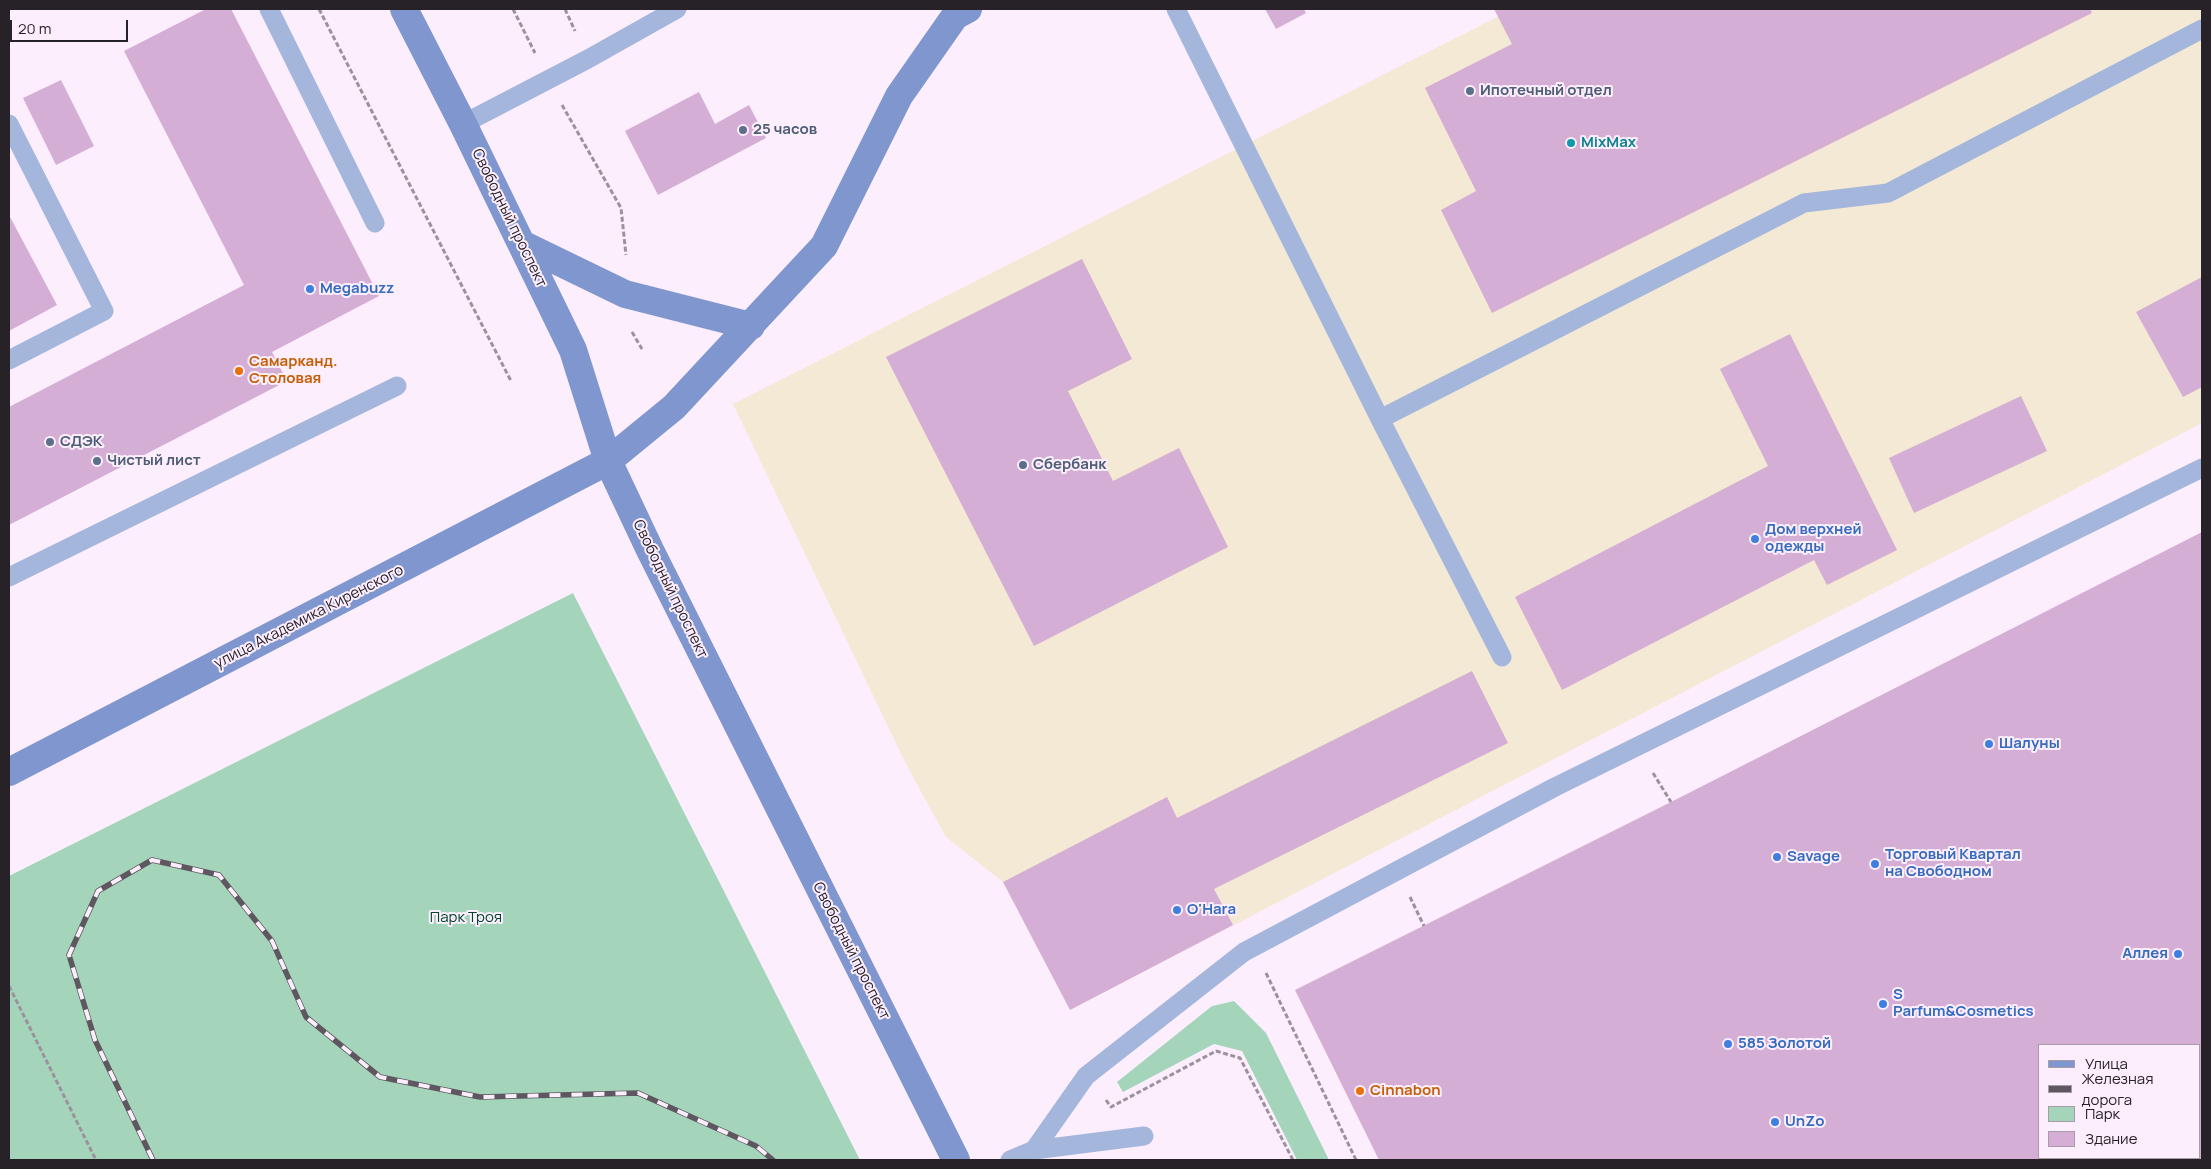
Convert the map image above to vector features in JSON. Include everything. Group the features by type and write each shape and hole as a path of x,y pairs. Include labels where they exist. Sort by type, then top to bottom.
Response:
{"main road":[{"name":"Свободный проспект","path":"404,9 463,124 573,350 608,461 650,550 956,1160"},
{"name":"улица Академика Киренского","path":"9,772 608,461 674,406 824,246 899,96 955,16 968,9"},
{"path":"522,244 626,294 751,326"}],"lane":[{"path":"269,9 375,223"},
{"path":"463,124 677,9"},
{"path":"1176,9 1380,419 1502,657"},
{"path":"1380,419 1804,203 1888,192 2202,29"},
{"path":"9,124 104,311 9,360"},
{"path":"9,577 397,386"},
{"path":"1034,1150 1086,1076 1244,952 1555,787 2202,468"},
{"path":"1010,1160 1034,1150 1144,1136"}],"path":[{"path":"319,9 511,381"},
{"path":"513,9 548,80 621,208 626,256"},
{"path":"1254,948 1356,1160"},
{"path":"9,986 96,1160"},
{"path":"1086,1076 1111,1107 1216,1051 1240,1058 1293,1160"}],"shaded area":[{"path":"1513,9 2202,9 2202,423 1070,1010 1003,882 946,837 907,766 733,404"}],"green space":[{"name":"Парк Троя","path":"573,593 860,1160 9,1160 9,876"},
{"path":"1234,1001 1266,1033 1329,1160 1297,1160 1242,1051 1214,1044 1123,1092 1117,1082 1212,1006"}],"building":[{"path":"206,9 231,9 379,296 272,352 287,381 9,525 9,407 244,285 124,51"},
{"path":"1265,9 1304,9 1306,13 1276,29"},
{"path":"1494,9 2090,9 2092,13 1492,313 1441,210 1476,191 1425,88 1512,44"},
{"path":"61,80 94,146 56,165 23,98"},
{"path":"699,92 715,124 749,105 766,138 658,195 625,131"},
{"path":"9,215 57,305 9,331"},
{"name":"Сбербанк","path":"1082,259 1132,359 1068,391 1113,481 1179,448 1228,547 1034,646 886,357"},
{"path":"2202,277 2202,387 2183,397 2136,312"},
{"path":"1790,334 1897,550 1827,585 1814,560 1562,690 1515,597 1768,466 1720,369"},
{"path":"2021,396 2047,451 1914,513 1889,458"},
{"name":"Торговый Квартал на Свободном","path":"2202,532 2202,1160 1379,1160 1295,990 1671,802"},
{"path":"1472,671 1508,743 1214,889 1233,925 1070,1010 1003,882 1167,797 1177,818"}],"railway":[{"path":"153,1160 95,1040 69,955 98,891 152,860 219,875 272,941 306,1017 380,1077 480,1097 638,1093 756,1146 773,1160"}],"place":[{"name":"Ипотечный отдел","path":"1470,91"},
{"name":"25 часов","path":"743,130"},
{"name":"MixMax","path":"1571,143"},
{"name":"Megabuzz","path":"310,289"},
{"name":"Самарканд. Столовая","path":"239,371"},
{"name":"СДЭК","path":"50,442"},
{"name":"Чистый лист","path":"97,461"},
{"name":"Сбербанк","path":"1023,465"},
{"name":"Дом верхней одежды","path":"1755,539"},
{"name":"Шалуны","path":"1989,744"},
{"name":"Savage","path":"1777,857"},
{"name":"Торговый Квартал на Свободном","path":"1875,864"},
{"name":"O'Hara","path":"1177,910"},
{"name":"Аллея","path":"2178,954"},
{"name":"S Parfum&Cosmetics","path":"1883,1004"},
{"name":"585 Золотой","path":"1728,1044"},
{"name":"Cinnabon","path":"1360,1091"},
{"name":"UnZo","path":"1775,1122"}]}
